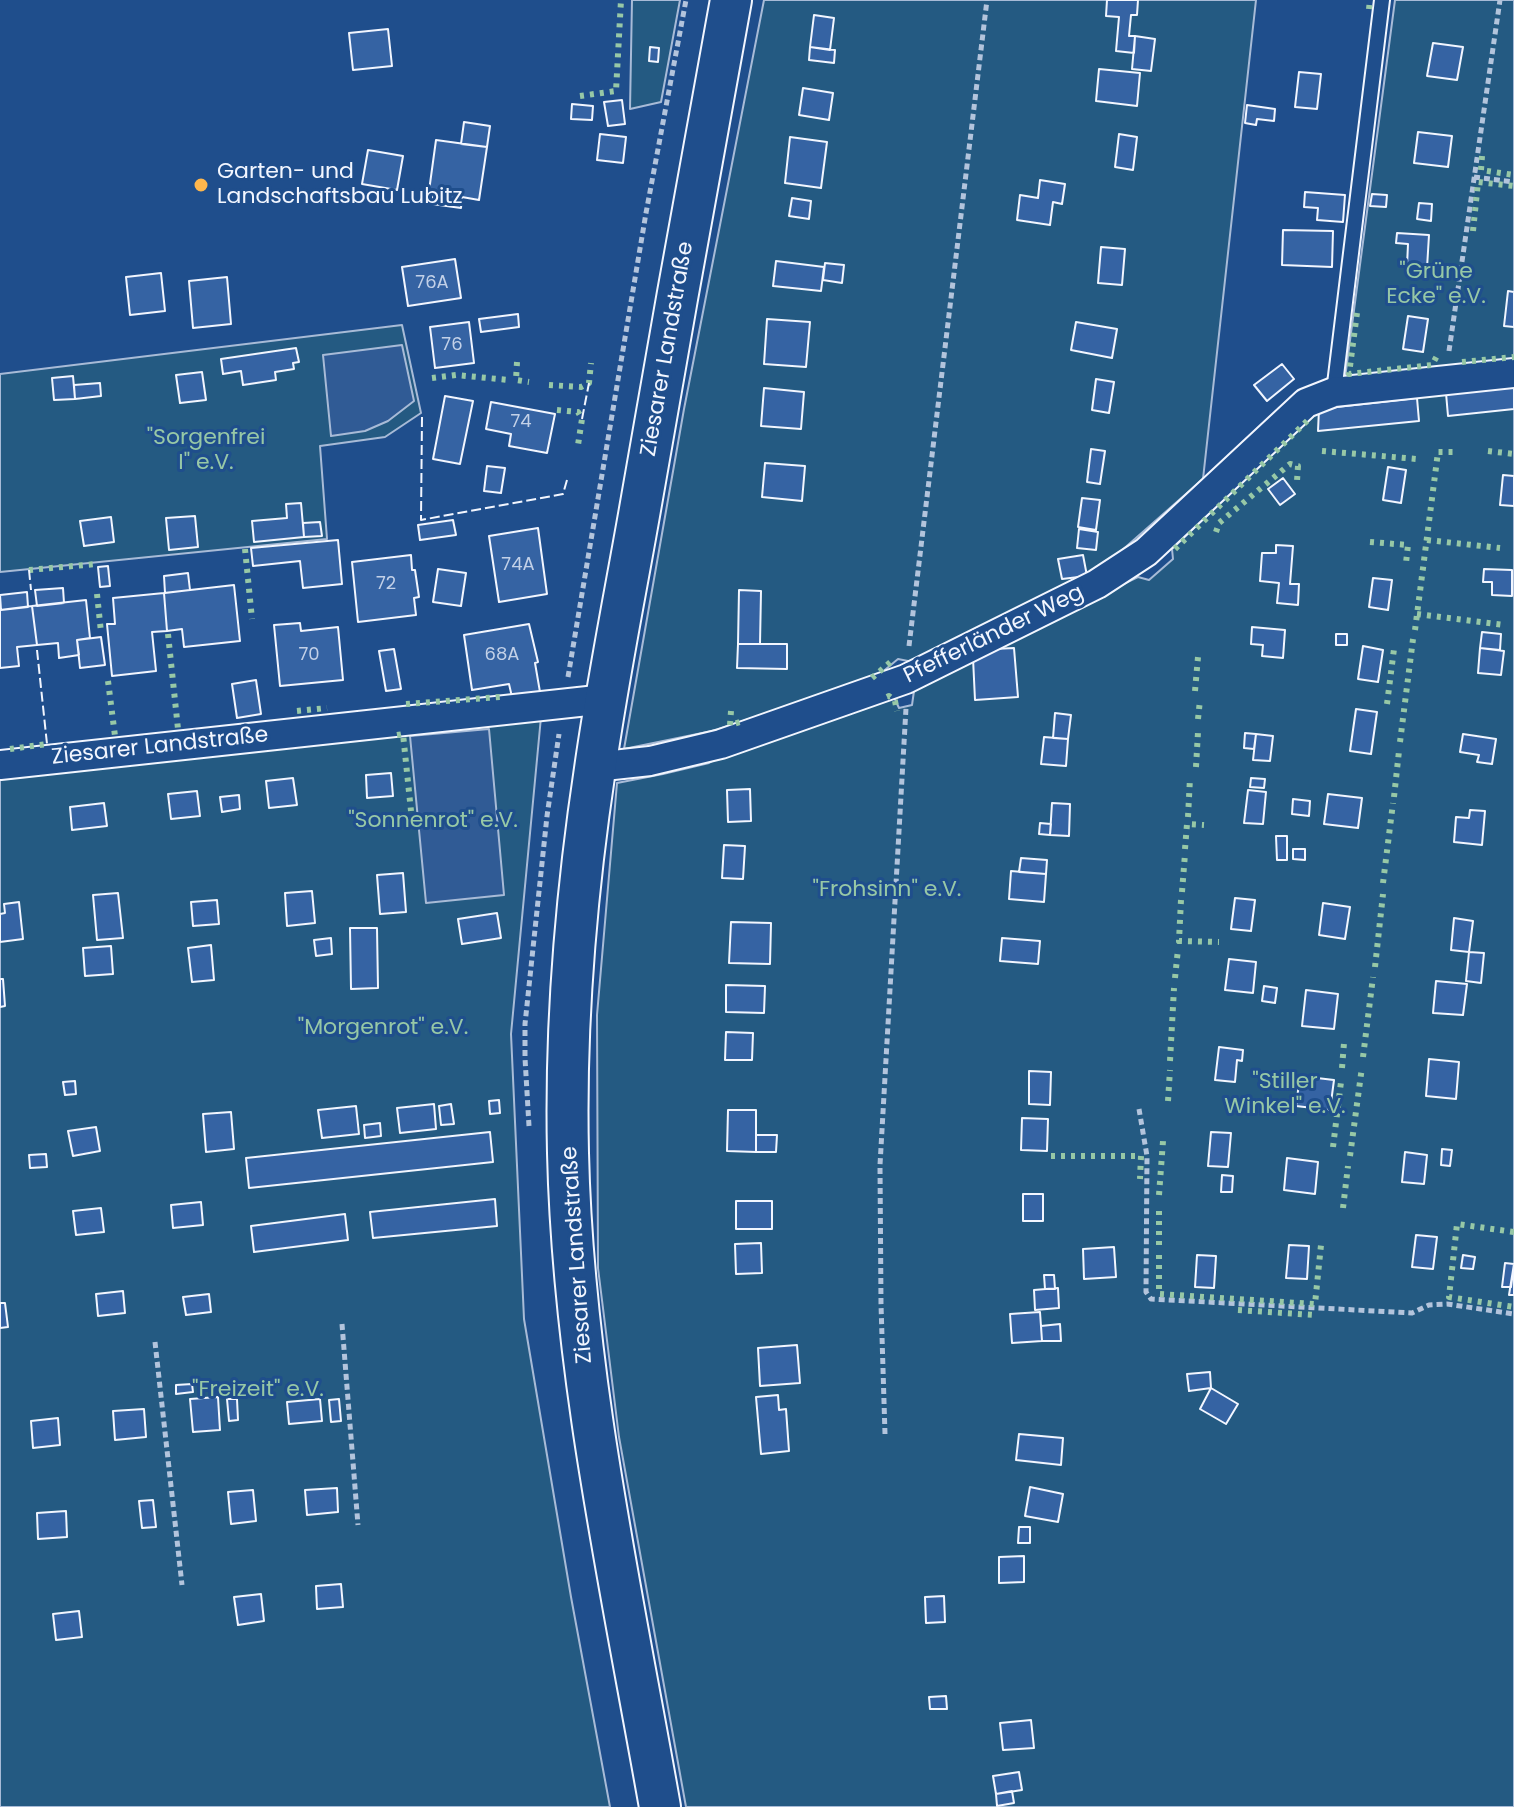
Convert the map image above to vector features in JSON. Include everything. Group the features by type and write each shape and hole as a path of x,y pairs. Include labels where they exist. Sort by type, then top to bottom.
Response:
{"main road":[{"name":"Ziesarer Landstraße","path":"660,1807 596,1441 577,1299 568,1153 570,1022 575,941 595,767 731,0"}],"street":[{"name":"Pfefferländer Weg","path":"595,767 650,761 721,744 906,679 1097,584 1146,552 1306,403 1334,392 1514,373"},
{"name":"Ziesarer Landstraße","path":"0,765 606,699"}],"lane":[{"path":"1334,392 1382,0"}],"path":[{"path":"907,660 987,0"},
{"path":"1447,365 1500,0"},
{"path":"1474,177 1514,182"},
{"path":"885,1434 880,1165 906,707"},
{"path":"1139,1109 1147,1156 1146,1292 1151,1299 1412,1313 1429,1305 1447,1304 1514,1314"},
{"path":"342,1324 358,1525"},
{"path":"155,1342 182,1585"}],"green space":[{"path":"632,0 680,0 661,102 630,109"},
{"path":"764,0 1256,0 1203,479 1095,574 918,663 898,659 874,679 712,731 624,749 684,409"},
{"name":"\"Grüne Ecke\" e.V.","path":"1395,0 1514,0 1514,359 1345,378"},
{"name":"\"Sorgenfrei I\" e.V.","path":"402,325 421,413 385,437 320,446 327,539 0,572 0,374"},
{"path":"1514,386 1514,1807 686,1807 619,1437 598,1268 597,1015 617,783 709,763 736,748 892,693 899,708 912,705 915,684 1138,577 1149,580 1173,559 1172,549 1319,409"},
{"path":"541,717 511,1034 524,1319 610,1807 0,1807 0,775"}],"shaded area":[{"path":"402,345 414,401 388,421 365,431 331,436 323,355"},
{"path":"489,729 504,895 426,903 410,736"}],"building":[{"path":"1107,0 1138,0 1137,15 1131,15 1129,36 1135,36 1134,53 1116,51 1119,17 1106,16"},
{"path":"814,15 834,18 830,50 810,47"},
{"path":"388,29 392,66 353,70 349,33"},
{"path":"1135,36 1155,39 1151,71 1132,69"},
{"path":"1433,43 1463,47 1457,80 1427,76"},
{"path":"650,47 659,48 658,62 649,61"},
{"path":"810,47 835,50 834,63 809,60"},
{"path":"1099,69 1140,73 1137,106 1096,101"},
{"path":"1299,72 1321,74 1317,109 1295,107"},
{"path":"803,88 833,93 829,120 799,115"},
{"path":"622,100 625,124 608,126 604,102"},
{"path":"572,104 593,106 592,120 571,119"},
{"path":"1247,105 1275,109 1274,121 1257,119 1256,125 1245,123"},
{"path":"464,122 490,126 487,147 461,144"},
{"path":"1418,132 1452,136 1448,167 1414,163"},
{"path":"600,134 626,137 623,163 597,160"},
{"path":"1119,134 1137,137 1133,170 1115,167"},
{"path":"790,137 827,142 821,188 785,183"},
{"path":"436,140 487,147 479,200 462,197 461,208 432,204 434,192 429,191"},
{"path":"368,150 403,156 397,190 362,184"},
{"path":"1040,180 1065,184 1062,204 1053,202 1050,225 1017,220 1020,195 1038,198"},
{"path":"1305,192 1345,195 1343,222 1317,220 1318,208 1304,207"},
{"path":"1372,194 1387,195 1386,207 1370,206"},
{"path":"792,198 811,201 809,219 789,216"},
{"path":"1419,203 1432,204 1431,221 1417,219"},
{"path":"1283,230 1333,231 1332,267 1282,265"},
{"path":"1397,233 1429,235 1427,268 1407,266 1408,244 1396,243"},
{"path":"1101,247 1125,249 1122,285 1098,283"},
{"path":"455,259 461,298 408,306 402,267"},
{"path":"776,261 824,267 821,291 773,286"},
{"path":"825,263 844,265 842,283 823,280"},
{"path":"161,273 165,311 130,315 126,277"},
{"path":"227,277 231,324 193,328 189,281"},
{"path":"1508,291 1514,292 1514,327 1504,326"},
{"path":"518,314 519,327 481,332 479,319"},
{"path":"1408,316 1428,319 1423,352 1403,349"},
{"path":"767,319 810,322 806,367 764,364"},
{"path":"469,322 474,363 435,368 430,327"},
{"path":"1076,322 1117,329 1112,358 1071,350"},
{"path":"296,348 299,362 293,363 294,369 275,372 276,380 243,385 241,371 223,374 221,359"},
{"path":"1282,364 1294,379 1267,401 1254,385"},
{"path":"202,372 206,400 180,403 176,375"},
{"path":"73,376 75,399 54,400 52,378"},
{"path":"1096,379 1114,382 1109,413 1092,410"},
{"path":"100,383 101,396 75,399 74,385"},
{"path":"1514,386 1514,409 1448,416 1446,393"},
{"path":"764,388 804,392 801,429 761,426"},
{"path":"445,396 473,401 460,464 433,459"},
{"path":"1417,398 1419,421 1318,431 1319,409"},
{"path":"491,402 555,414 547,453 509,446 511,434 486,429"},
{"path":"1091,449 1105,451 1100,484 1087,482"},
{"path":"765,463 805,466 802,501 762,497"},
{"path":"487,466 505,468 501,493 484,491"},
{"path":"1388,467 1406,470 1401,503 1383,500"},
{"path":"1503,475 1514,476 1514,506 1500,505"},
{"path":"1283,478 1295,494 1280,505 1268,489"},
{"path":"1082,498 1100,500 1096,530 1078,527"},
{"path":"301,503 304,537 254,542 252,521 287,518 286,504"},
{"path":"195,516 198,547 169,550 166,518"},
{"path":"111,517 114,542 84,546 80,521"},
{"path":"453,520 456,535 420,540 418,525"},
{"path":"320,522 322,536 304,537 303,523"},
{"path":"538,528 547,594 499,602 489,536"},
{"path":"1079,529 1098,532 1096,550 1077,548"},
{"path":"338,540 342,584 303,588 300,561 253,566 251,548"},
{"path":"1276,545 1293,546 1290,584 1299,584 1298,605 1277,603 1279,583 1260,581 1262,553 1276,553"},
{"path":"411,555 419,597 414,598 416,615 358,622 352,562"},
{"path":"1083,555 1087,576 1062,579 1058,559"},
{"path":"108,566 110,586 100,587 98,567"},
{"path":"438,569 466,573 461,606 433,602"},
{"path":"1484,569 1512,570 1512,596 1492,595 1492,582 1483,582"},
{"path":"188,573 190,590 165,593 164,576"},
{"path":"1373,578 1392,580 1388,610 1369,607"},
{"path":"234,585 240,641 184,647 182,629 167,631 164,593"},
{"path":"63,588 64,603 37,606 35,590"},
{"path":"739,590 761,591 760,644 738,644"},
{"path":"27,592 28,607 1,610 0,595"},
{"path":"164,593 167,631 152,632 156,671 112,676 107,624 115,624 113,598"},
{"path":"86,600 90,638 77,640 79,655 59,658 58,643 37,645 32,606"},
{"path":"32,606 37,645 17,647 19,666 0,668 0,610"},
{"path":"300,623 301,631 338,627 343,680 280,686 274,625"},
{"path":"529,624 538,662 535,663 540,692 512,697 509,684 472,690 464,635"},
{"path":"1252,627 1285,630 1283,658 1262,656 1263,645 1251,644"},
{"path":"1482,632 1501,634 1500,650 1480,648"},
{"path":"1336,634 1347,634 1347,645 1336,645"},
{"path":"101,637 105,665 80,668 77,640"},
{"path":"738,644 787,644 787,669 737,668"},
{"path":"1363,646 1383,650 1378,682 1358,679"},
{"path":"1014,648 1018,697 975,700 973,658 994,649"},
{"path":"1480,648 1504,651 1501,675 1478,673"},
{"path":"394,649 401,689 386,691 379,651"},
{"path":"256,680 261,714 237,718 232,684"},
{"path":"1356,709 1377,712 1371,754 1350,751"},
{"path":"1055,713 1071,715 1068,739 1053,738"},
{"path":"1245,733 1256,734 1254,749 1244,748"},
{"path":"1256,734 1273,736 1270,761 1253,760"},
{"path":"1463,734 1496,739 1492,764 1477,762 1479,755 1460,752"},
{"path":"1044,737 1068,739 1066,766 1041,764"},
{"path":"391,773 393,796 367,798 366,775"},
{"path":"293,778 297,805 269,808 266,781"},
{"path":"1251,778 1265,779 1264,788 1250,787"},
{"path":"750,789 751,821 728,822 727,790"},
{"path":"1248,790 1266,792 1263,824 1244,823"},
{"path":"197,791 200,816 171,819 168,794"},
{"path":"1328,794 1362,798 1358,828 1324,824"},
{"path":"239,795 240,809 222,812 220,797"},
{"path":"1293,799 1310,801 1309,816 1292,814"},
{"path":"104,803 107,826 72,830 70,807"},
{"path":"1052,803 1070,804 1069,836 1050,835"},
{"path":"1470,810 1485,811 1482,845 1454,842 1456,817 1469,818"},
{"path":"1040,823 1051,824 1050,835 1039,834"},
{"path":"1276,836 1287,836 1287,860 1277,860"},
{"path":"724,845 745,846 743,879 722,878"},
{"path":"1293,849 1305,849 1305,860 1293,859"},
{"path":"1021,858 1047,860 1046,874 1019,872"},
{"path":"1011,871 1046,874 1044,902 1009,899"},
{"path":"403,873 406,912 380,914 377,875"},
{"path":"312,891 315,923 287,926 285,893"},
{"path":"118,893 123,938 97,940 93,895"},
{"path":"1235,898 1255,900 1251,931 1231,929"},
{"path":"217,900 219,924 193,926 191,902"},
{"path":"19,902 23,939 0,942 0,914 5,913 4,904"},
{"path":"1323,903 1350,907 1345,939 1319,935"},
{"path":"497,913 501,938 462,944 458,919"},
{"path":"1454,918 1473,921 1469,952 1451,950"},
{"path":"731,922 771,923 770,964 729,963"},
{"path":"350,928 377,928 378,988 351,989"},
{"path":"331,938 332,954 316,956 314,940"},
{"path":"1002,938 1040,941 1038,964 1000,961"},
{"path":"211,945 214,980 192,982 188,948"},
{"path":"111,946 113,974 85,976 83,948"},
{"path":"1469,952 1484,953 1481,983 1466,981"},
{"path":"1229,959 1256,962 1253,993 1225,990"},
{"path":"0,979 3,979 5,1006 0,1007"},
{"path":"1436,981 1467,984 1463,1015 1433,1013"},
{"path":"726,985 765,986 764,1013 726,1012"},
{"path":"1264,986 1277,988 1275,1003 1262,1001"},
{"path":"1306,990 1338,994 1334,1029 1302,1026"},
{"path":"726,1032 753,1033 752,1060 725,1060"},
{"path":"1219,1047 1243,1050 1242,1061 1237,1060 1235,1082 1215,1080"},
{"path":"1429,1059 1459,1062 1456,1099 1426,1096"},
{"path":"1029,1071 1051,1072 1050,1105 1029,1104"},
{"path":"1300,1076 1334,1080 1330,1110 1296,1106"},
{"path":"75,1081 76,1094 65,1095 63,1082"},
{"path":"499,1100 500,1113 490,1114 489,1101"},
{"path":"434,1104 436,1129 400,1133 397,1108"},
{"path":"451,1104 454,1124 441,1125 439,1106"},
{"path":"356,1106 359,1134 322,1138 318,1110"},
{"path":"728,1110 756,1110 756,1152 727,1151"},
{"path":"231,1112 234,1149 206,1152 203,1114"},
{"path":"1022,1118 1048,1119 1047,1151 1021,1150"},
{"path":"380,1123 381,1136 365,1138 364,1125"},
{"path":"96,1127 100,1151 73,1156 68,1131"},
{"path":"490,1132 493,1162 249,1188 246,1158"},
{"path":"1211,1132 1231,1133 1228,1167 1208,1166"},
{"path":"756,1135 777,1135 776,1152 756,1152"},
{"path":"1442,1149 1452,1150 1450,1166 1441,1165"},
{"path":"1405,1152 1427,1155 1424,1184 1402,1182"},
{"path":"46,1154 47,1167 30,1168 29,1155"},
{"path":"1287,1158 1318,1162 1315,1194 1284,1190"},
{"path":"1222,1175 1233,1176 1232,1192 1221,1192"},
{"path":"1023,1194 1043,1194 1043,1221 1023,1221"},
{"path":"495,1199 497,1226 373,1238 370,1212"},
{"path":"736,1201 772,1201 772,1229 736,1229"},
{"path":"201,1202 203,1225 173,1228 171,1205"},
{"path":"101,1208 104,1232 76,1235 73,1211"},
{"path":"345,1214 348,1240 254,1252 251,1226"},
{"path":"1416,1235 1437,1237 1433,1269 1412,1267"},
{"path":"761,1243 762,1273 736,1274 735,1244"},
{"path":"1289,1245 1309,1246 1307,1279 1286,1278"},
{"path":"1114,1247 1116,1277 1084,1279 1083,1249"},
{"path":"1197,1255 1216,1256 1214,1288 1195,1287"},
{"path":"1463,1255 1475,1257 1473,1269 1461,1268"},
{"path":"1505,1263 1514,1264 1511,1287 1502,1287"},
{"path":"1514,1264 1514,1295 1509,1295"},
{"path":"1044,1275 1054,1275 1055,1289 1045,1289"},
{"path":"1058,1288 1059,1308 1035,1310 1034,1290"},
{"path":"123,1291 125,1313 98,1316 96,1294"},
{"path":"209,1294 211,1312 186,1315 183,1297"},
{"path":"0,1303 5,1303 8,1327 0,1328"},
{"path":"1040,1312 1042,1341 1012,1343 1010,1314"},
{"path":"1060,1324 1061,1341 1042,1341 1041,1326"},
{"path":"797,1345 800,1383 760,1386 758,1348"},
{"path":"1210,1372 1211,1388 1189,1391 1187,1374"},
{"path":"192,1384 193,1392 176,1394 176,1385"},
{"path":"1211,1388 1238,1404 1226,1424 1200,1409"},
{"path":"778,1395 779,1410 786,1409 789,1451 761,1454 756,1397"},
{"path":"218,1397 220,1430 193,1432 190,1399"},
{"path":"227,1399 237,1399 238,1420 229,1421"},
{"path":"320,1399 322,1421 289,1424 287,1402"},
{"path":"339,1399 341,1421 331,1422 329,1400"},
{"path":"144,1409 146,1437 115,1440 113,1411"},
{"path":"58,1418 60,1445 33,1448 31,1421"},
{"path":"1019,1434 1063,1438 1061,1465 1016,1460"},
{"path":"1030,1487 1063,1494 1058,1522 1025,1516"},
{"path":"337,1488 338,1512 307,1515 305,1490"},
{"path":"253,1490 256,1521 231,1524 228,1492"},
{"path":"153,1500 156,1527 142,1528 139,1501"},
{"path":"66,1511 67,1537 38,1539 37,1513"},
{"path":"1019,1527 1030,1527 1030,1543 1018,1543"},
{"path":"1024,1556 1024,1582 999,1583 999,1557"},
{"path":"341,1584 343,1607 317,1609 316,1586"},
{"path":"261,1594 264,1621 238,1625 234,1597"},
{"path":"944,1596 945,1622 926,1623 925,1597"},
{"path":"79,1611 82,1637 56,1640 53,1614"},
{"path":"946,1696 947,1709 930,1709 929,1697"},
{"path":"1031,1720 1034,1748 1003,1750 1000,1723"},
{"path":"1019,1772 1022,1790 996,1794 993,1776"},
{"path":"1012,1791 1014,1803 997,1806 996,1794"}],"hedge":[{"path":"580,96 616,91 621,0"},
{"path":"1369,9 1370,0"},
{"path":"1482,156 1481,170 1514,175"},
{"path":"1473,231 1478,182 1514,186"},
{"path":"1357,313 1349,374 1432,365 1439,352"},
{"path":"1462,362 1514,357"},
{"path":"517,362 516,380 529,382"},
{"path":"549,385 581,387 589,383 591,363"},
{"path":"432,378 456,375 509,380"},
{"path":"557,410 578,412 582,419 578,445"},
{"path":"1175,549 1308,420"},
{"path":"1322,451 1417,459"},
{"path":"1488,451 1514,454"},
{"path":"1415,630 1438,452 1456,452"},
{"path":"1216,532 1219,523 1290,464 1298,466 1297,481"},
{"path":"1427,540 1500,548"},
{"path":"1370,542 1408,545 1406,563"},
{"path":"245,549 252,619"},
{"path":"29,570 96,564"},
{"path":"97,594 101,632"},
{"path":"1417,614 1505,625"},
{"path":"168,634 178,729"},
{"path":"1400,742 1413,639"},
{"path":"1387,704 1394,649"},
{"path":"1195,691 1198,657"},
{"path":"872,678 894,659"},
{"path":"108,681 115,736"},
{"path":"406,704 500,697"},
{"path":"887,697 895,701 897,711"},
{"path":"1198,719 1200,700"},
{"path":"297,711 327,708"},
{"path":"731,711 730,725 740,722"},
{"path":"1196,767 1198,732"},
{"path":"397,735 403,734 411,811"},
{"path":"10,749 47,744"},
{"path":"1394,797 1399,751"},
{"path":"1188,817 1190,778"},
{"path":"1383,883 1393,803"},
{"path":"1185,849 1187,824 1204,825"},
{"path":"1182,892 1185,854"},
{"path":"1375,967 1383,894"},
{"path":"1181,900 1179,941 1219,942"},
{"path":"1175,978 1178,949"},
{"path":"1363,1057 1373,977"},
{"path":"1170,1061 1174,988"},
{"path":"1342,1068 1344,1043"},
{"path":"1350,1156 1362,1067"},
{"path":"1168,1101 1170,1070"},
{"path":"1333,1147 1341,1082"},
{"path":"1159,1195 1163,1141"},
{"path":"1051,1156 1141,1156 1140,1179"},
{"path":"1343,1208 1348,1166"},
{"path":"1159,1208 1159,1245"},
{"path":"1514,1232 1457,1224 1449,1297 1514,1307"},
{"path":"1159,1255 1159,1294 1315,1304 1321,1245"},
{"path":"1238,1310 1314,1315"}],"fence":[{"path":"582,419 589,383"},
{"path":"422,417 421,520 563,494 567,480"},
{"path":"29,570 31,590"},
{"path":"37,650 47,744"}],"place":[{"name":"Garten- und Landschaftsbau Lubitz","path":"201,185"}],"park label":[{"name":"\"Sonnenrot\" e.V.","path":"433,821"},
{"name":"\"Frohsinn\" e.V.","path":"887,890"},
{"name":"\"Morgenrot\" e.V.","path":"383,1028"},
{"name":"\"Stiller Winkel\" e.V.","path":"1285,1094"},
{"name":"\"Freizeit\" e.V.","path":"258,1390"}]}
